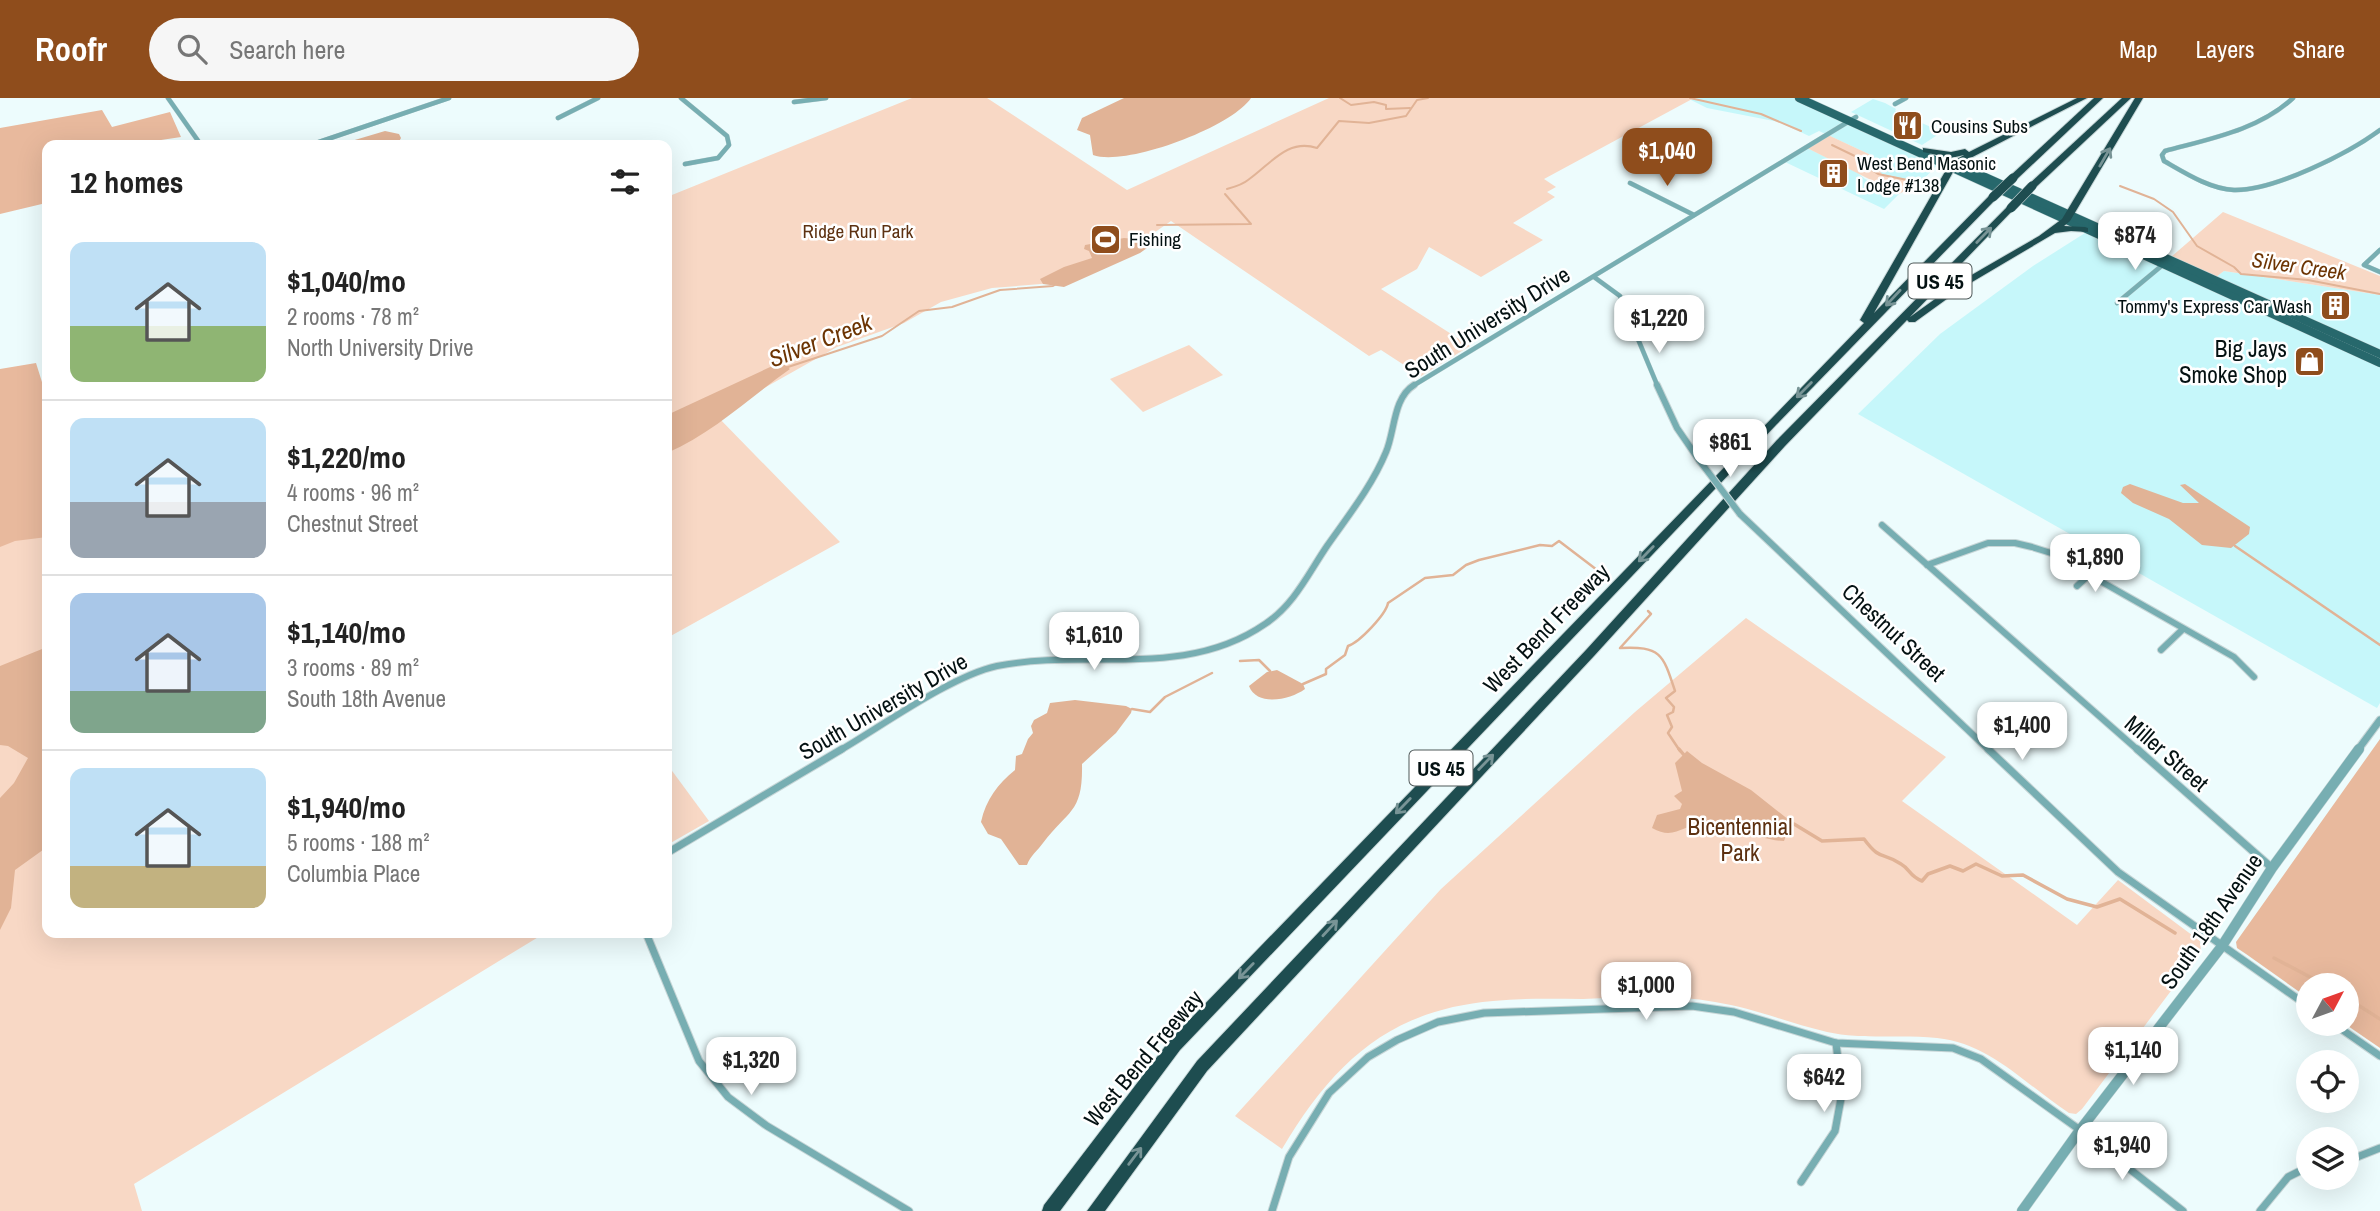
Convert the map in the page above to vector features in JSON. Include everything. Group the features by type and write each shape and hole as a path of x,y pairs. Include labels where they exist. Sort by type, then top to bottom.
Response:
{"highway":[{"path":"1852,342 1952,166 1979,149 2083,98"},
{"name":"West Bend Freeway","path":"1050,1211 1175,1045 1993,197 2099,98"},
{"name":"West Bend Freeway","path":"1094,1211 1202,1066 1590,653 1782,443 2032,186 2127,98"},
{"path":"1868,355 1927,308 2054,230 2068,218 2138,98"},
{"path":"1926,150 1951,155 1979,149"},
{"path":"2054,230 2085,230"}],"main road":[{"path":"1799,98 1926,150 1952,166"},
{"path":"1814,98 1952,166 2380,354"},
{"path":"2068,218 2085,230 2166,262 2380,363"}],"street":[{"path":"168,98 197,140"},
{"path":"325,140 449,98"},
{"path":"558,118 598,98"},
{"path":"681,98 727,136 729,145 724,154 710,161 685,164"},
{"path":"794,102 826,98"},
{"path":"1895,104 1906,98"},
{"path":"2292,98 2284,109 2239,129 2165,151 2162,155 2164,161 2224,188 2239,190 2257,187 2337,157 2366,143 2380,130"},
{"name":"South University Drive","path":"672,850 971,673 1012,662 1192,655 1228,644 1264,625 1289,604 1372,480 1387,449 1401,398 1409,388 1852,119"},
{"path":"1630,183 1694,215"},
{"path":"2380,250 2364,265 2380,272"},
{"path":"2118,303 2166,262"},
{"name":"Chestnut Street","path":"1594,277 1620,296 1677,428 1740,514 2118,872 2296,998"},
{"name":"Miller Street","path":"1882,525 2272,868"},
{"path":"1927,565 1975,544 1996,540 2022,542 2051,553 2234,657 2254,677"},
{"path":"2077,586 2089,575"},
{"path":"2161,649 2183,629"},
{"name":"South 18th Avenue","path":"2022,1211 2080,1130 2222,946 2272,868 2380,720"},
{"path":"648,938 699,1061 728,1097 766,1126 909,1211"},
{"path":"1272,1211 1289,1157 1329,1093 1368,1057 1438,1022 1484,1013 1692,1006 1734,1012 1836,1043 1953,1048 1981,1059 2080,1130 2183,1211"},
{"path":"2351,1036 2380,1056"},
{"path":"1801,1182 1835,1131 1842,1093 1836,1043"},
{"path":"2359,1157 2380,1148"},
{"path":"2260,1211 2288,1177 2296,1173"}],"shaded area":[{"path":"1124,98 1251,98 1223,121 1177,142 1129,155 1093,155 1090,135 1077,130 1082,118"},
{"path":"1794,98 1937,165 1921,182 1881,174 1870,159 1873,156 1819,131 1809,136 1779,122 1707,108 1691,100"},
{"path":"1873,99 1942,132 1922,145 1851,112"},
{"path":"102,110 112,127 170,112 181,137 161,140 42,140 42,204 0,214 0,128"},
{"path":"385,131 399,134 401,138 400,140 355,140"},
{"path":"1807,148 1899,194 1884,209 1785,162"},
{"path":"2085,233 2380,366 2380,703 2377,708 1858,414 1940,334 2033,266"},
{"path":"1124,238 1157,241 1140,253 1064,287 1043,284 1040,279 1064,267 1092,258 1089,251 1084,249 1085,245"},
{"path":"2224,271 2380,295 2380,351 2216,277"},
{"path":"781,362 790,369 700,436 672,451 672,413"},
{"path":"36,363 42,382 42,538 15,541 0,547 0,369"},
{"path":"2130,484 2183,503 2199,503 2180,485 2185,484 2250,527 2249,534 2231,548 2202,545 2169,519 2133,503 2121,493 2123,487"},
{"path":"42,649 42,851 15,870 11,908 0,930 0,798 14,783 28,758 8,746 0,745 0,666"},
{"path":"1277,670 1303,684 1305,689 1274,700 1253,693 1249,686 1267,672"},
{"path":"1075,700 1132,709 1116,733 1082,764 1080,792 1073,809 1034,853 1027,865 1019,865 1001,839 988,834 981,822 983,814 994,793 1015,770 1016,756 1022,754 1033,733 1031,726 1034,720 1047,713 1050,703"},
{"path":"2380,739 2380,1048 2359,1034 2359,973 2296,973 2296,990 2237,948 2236,942"},
{"path":"1687,751 1702,763 1751,790 1794,824 1789,828 1784,841 1704,824 1667,833 1652,828 1657,815 1680,809 1682,804 1674,796 1682,791 1675,763"}],"green space":[{"name":"Ridge Run Park","path":"912,98 987,98 1127,190 1329,98 1694,98 1544,179 1556,187 1547,192 1555,197 1513,223 1543,240 1481,277 1429,247 1417,269 1381,289 1470,346 1421,376 1381,350 1369,356 1171,221 1138,244 1066,282 992,288 941,302 904,323 837,347 716,415 840,542 672,635 672,195"},
{"path":"1828,135 1873,156 1870,159 1882,174 1921,182 1899,194 1807,148"},
{"path":"2223,212 2380,276 2380,295 2224,271 2216,277 2171,257"},
{"path":"1189,345 1223,375 1143,412 1110,379"},
{"path":"42,449 42,938 537,938 134,1184 142,1211 0,1211 0,466"},
{"name":"Bicentennial Park","path":"1746,618 1946,757 1902,801 2077,925 2118,880 2200,941 2201,951 2082,1109 2076,1114 2069,1113 2007,1067 1974,1048 1956,1042 1937,1038 1827,1032 1729,1005 1682,998 1649,997 1504,1000 1456,1006 1423,1016 1394,1029 1368,1046 1344,1067 1301,1118 1282,1149 1235,1116 1441,889 1635,712"},
{"path":"672,771 709,821 672,842"}],"waterway":[{"path":"1340,98 1351,105 1374,102 1386,105 1386,109 1410,108"},
{"name":"Silver Creek","path":"1227,189 1246,182 1288,150 1306,146 1317,148 1339,121 1369,123 1406,116 1417,100 1428,98"},
{"name":"Silver Creek","path":"1690,98 1761,114 1801,131"},
{"name":"Silver Creek","path":"1832,145 1865,161 1870,169 1878,174 1922,183"},
{"name":"Silver Creek","path":"2120,186 2154,199 2173,212 2197,246 2234,267 2241,274 2308,280 2380,294"},
{"name":"Silver Creek","path":"1157,225 1251,224 1225,194"},
{"name":"Silver Creek","path":"1138,241 1146,237"},
{"name":"Silver Creek","path":"785,368 882,336 919,311 952,307 1000,290 1053,286 1058,283"},
{"path":"1303,684 1326,674 1326,669 1345,655 1348,646 1372,627 1388,603 1425,578 1453,575 1466,565 1479,560 1540,545 1552,546 1559,541 1601,573"},
{"path":"2235,546 2380,645"},
{"path":"1648,611 1651,614 1620,648 1652,651 1663,661 1675,691 1666,698 1674,707 1673,712 1667,715 1672,727 1668,733 1680,751"},
{"path":"1240,661 1259,660 1270,671"},
{"path":"1132,709 1150,712 1165,697 1212,673"},
{"path":"1679,749 1684,755"},
{"path":"1794,824 1822,841 1864,839 1878,854 1895,860 1922,881 1928,874 1950,866 1963,871 1976,864 2002,876 2023,875 2067,899 2097,907 2120,899 2175,933"},
{"path":"2274,958 2302,973"},
{"path":"2359,1006 2380,1019"}],"place":[{"name":"Cousins Subs","path":"1908,126"},
{"name":"West Bend Masonic Lodge #138","path":"1834,174"},
{"name":"Fishing","path":"1106,239"},
{"name":"Tommy's Express Car Wash","path":"2335,306"},
{"name":"Big Jays Smoke Shop","path":"2310,361"}]}
